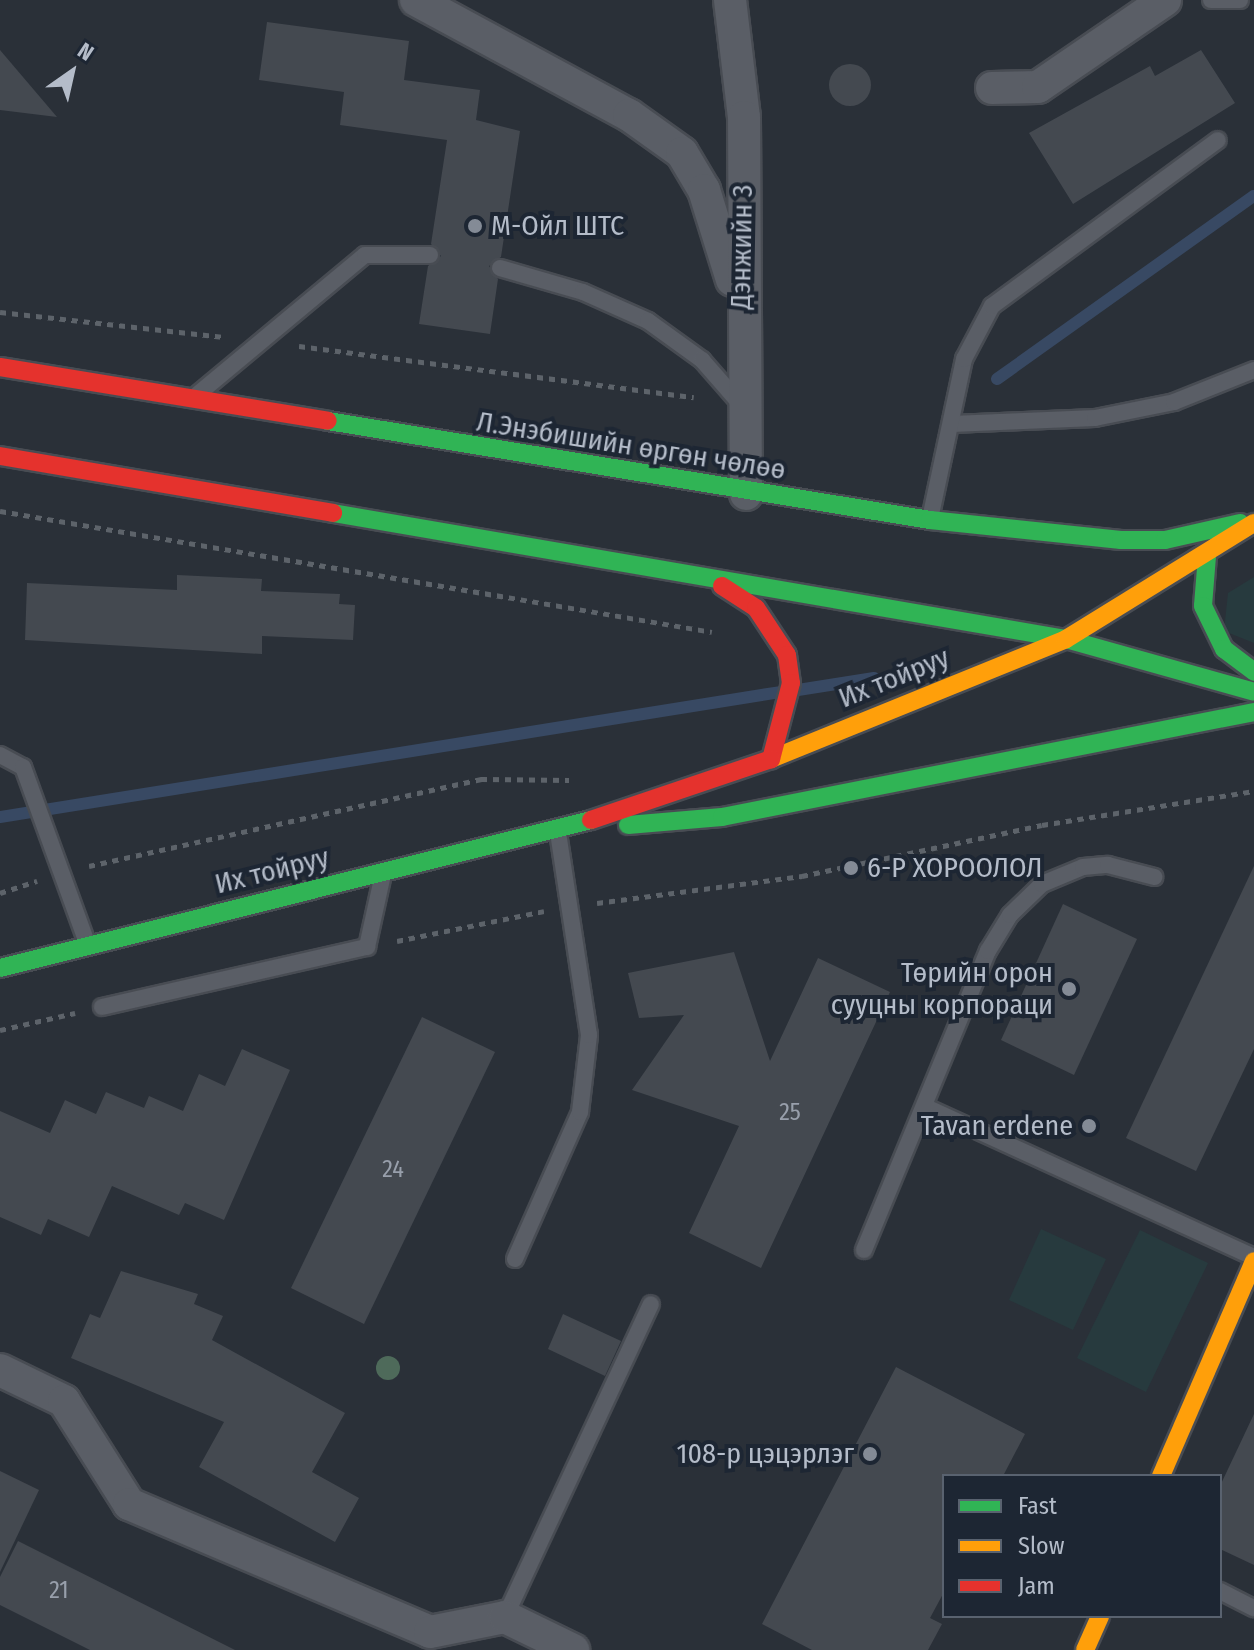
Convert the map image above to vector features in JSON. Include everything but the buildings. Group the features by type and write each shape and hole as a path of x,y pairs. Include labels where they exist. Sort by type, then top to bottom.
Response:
{"main road":[{"name":"Л.Энэбишийн өргөн чөлөө","path":"0,367 746,494 930,520 1165,540 1254,521"},
{"path":"0,456 713,581 1066,639 1254,692"},
{"name":"Их тойруу","path":"0,968 558,831 771,759 1066,639 1207,556 1254,521"},
{"path":"1207,556 1203,606 1224,649 1254,672"},
{"path":"713,581 756,608 787,655 791,683 771,759"},
{"name":"Их тойруу","path":"558,831 722,817 1254,712"},
{"path":"1162,1474 1248,1294 1254,1259"},
{"path":"1085,1650 1099,1618"}],"street":[{"path":"416,0 629,115 682,153 704,190 740,304"},
{"name":"Дэнжийн 3","path":"730,0 744,117 740,304 750,415 746,494"},
{"path":"992,88 1038,87 1165,0"},
{"path":"0,1370 64,1401 129,1504 428,1641 505,1617 573,1650"}],"lane":[{"path":"1211,0 1240,0"},
{"path":"930,520 964,359 992,306 1218,140"},
{"path":"190,400 365,255 430,255"},
{"path":"500,268 583,292 648,321 702,360 750,415"},
{"path":"952,424 1095,418 1174,402 1254,370"},
{"path":"0,755 23,767 87,945"},
{"path":"515,1259 580,1112 589,1035 558,831"},
{"path":"864,1250 926,1107 988,951 1022,900 1083,867 1108,865 1154,877"},
{"path":"102,1007 367,947 383,873"},
{"path":"926,1107 1254,1259"},
{"path":"505,1617 651,1304"},
{"path":"1222,1592 1254,1608"}],"path":[{"path":"0,312 261,341 713,399 750,415"},
{"path":"0,511 720,633"},
{"path":"62,872 481,779 581,780"},
{"path":"367,947 571,907 802,876 1042,825 1254,791"},
{"path":"0,1030 102,1007"}],"green space":[{"path":"1254,577 1254,643 1224,631 1228,593"},
{"path":"1041,1229 1106,1259 1073,1330 1009,1300"},
{"path":"1140,1230 1208,1263 1146,1392 1077,1358"}],"waterway":[{"path":"997,379 1254,196"},
{"path":"798,690 874,678"},
{"path":"0,817 780,692"}],"traffic: fast":[{"path":"328,421 930,520 1121,540 1165,540 1240,523"},
{"path":"333,513 1066,639 1254,692"},
{"path":"1207,556 1203,606 1224,649 1254,672"},
{"path":"628,825 722,817 1254,712"},
{"path":"0,968 591,820"}],"traffic: slow":[{"path":"771,759 1066,639 1254,523"},
{"path":"1162,1474 1254,1261"},
{"path":"1085,1650 1099,1618"}],"traffic: jam":[{"path":"0,367 328,421"},
{"path":"0,456 333,513"},
{"path":"722,586 756,608 787,655 791,683 771,759"},
{"path":"591,820 771,759"}],"place":[{"name":"М-Ойл ШТС","path":"475,226"},
{"name":"6-Р ХОРООЛОЛ","path":"851,868"},
{"name":"Төрийн орон сууцны корпораци","path":"1069,989"},
{"name":"Tavan erdene","path":"1089,1126"},
{"name":"108-р цэцэрлэг","path":"870,1454"}]}
